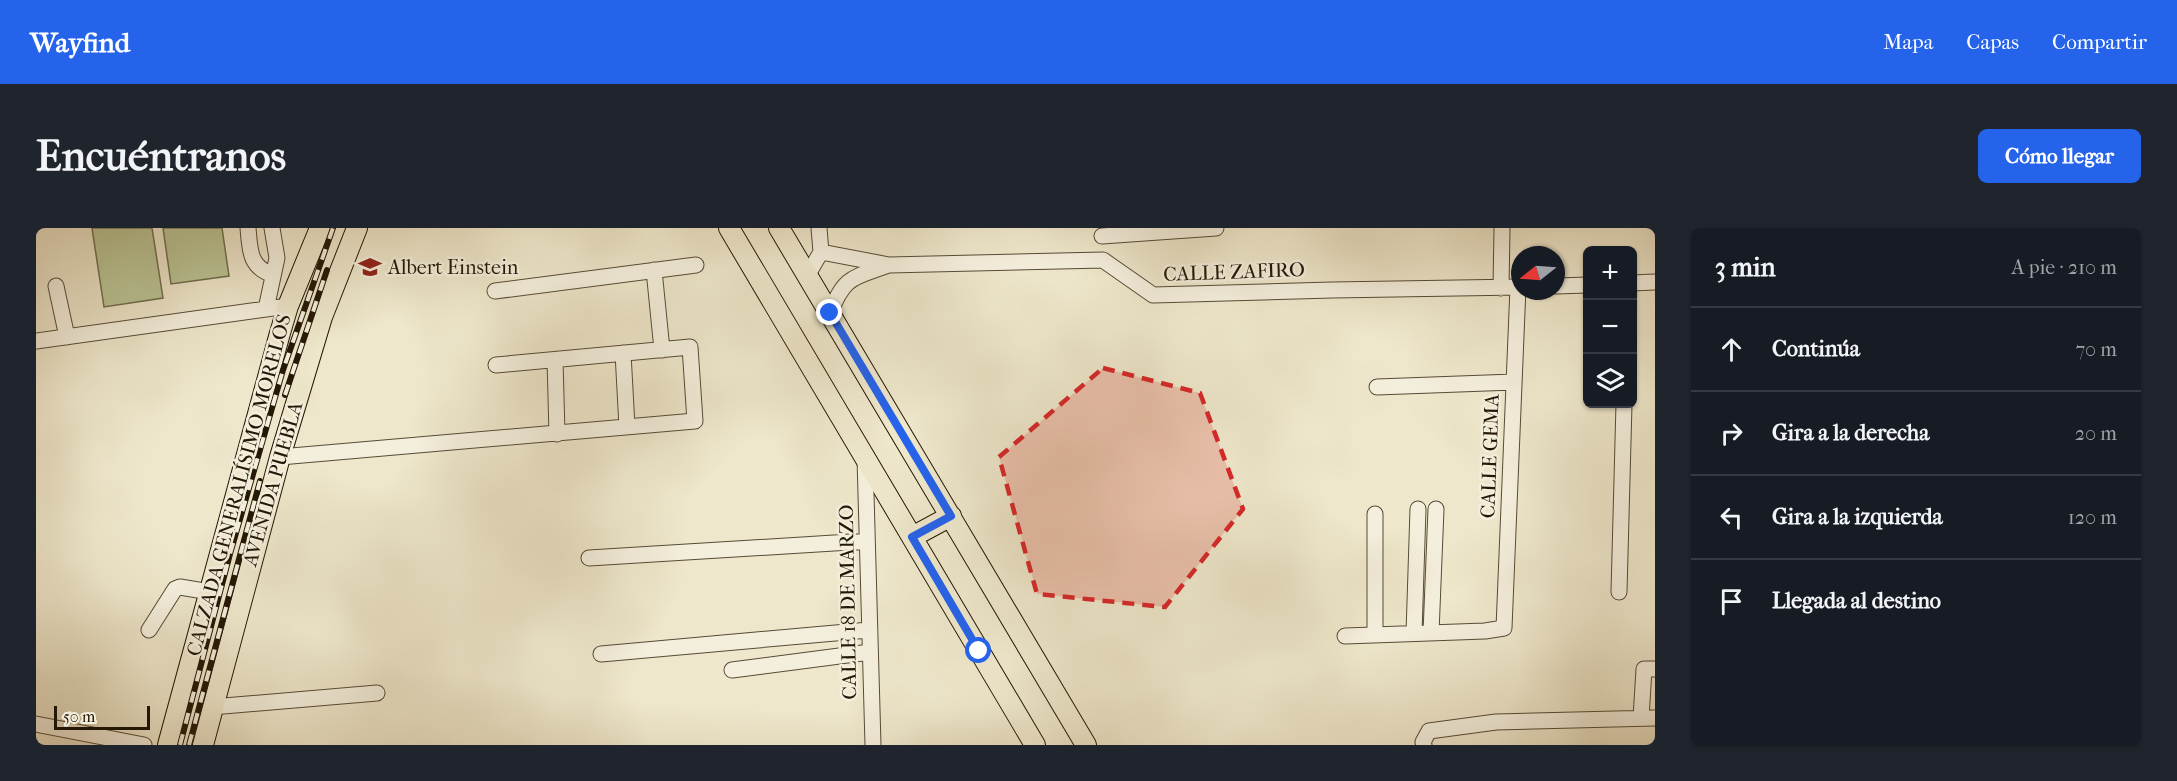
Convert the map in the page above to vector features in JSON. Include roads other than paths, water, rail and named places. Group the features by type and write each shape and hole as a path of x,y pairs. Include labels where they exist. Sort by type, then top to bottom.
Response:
{"main road":[{"name":"CALZADA GENERALÍSIMO MORELOS","path":"168,745 288,306 320,228"},
{"name":"AVENIDA PUEBLA","path":"203,745 280,457 322,317 357,228"},
{"path":"729,228 1035,745"},
{"path":"779,228 1086,745"},
{"path":"912,537 951,516"}],"street":[{"path":"248,228 251,257 262,272 273,275"},
{"path":"266,309 277,258 272,228"},
{"path":"807,276 821,252 819,228"},
{"path":"821,252 889,265 1104,260 1102,232 1216,228"},
{"path":"1501,288 1502,228"},
{"name":"CALLE ZAFIRO","path":"1104,260 1154,295 1511,287"},
{"path":"495,291 696,265"},
{"path":"830,313 838,292 847,282 889,265"},
{"path":"654,270 662,350"},
{"path":"1637,283 1655,282"},
{"path":"1565,286 1583,285"},
{"path":"56,286 67,337"},
{"name":"CALLE GEMA","path":"1431,633 1504,628 1518,300"},
{"path":"36,341 288,306"},
{"path":"280,457 695,421 690,347 496,365"},
{"path":"623,354 627,427"},
{"path":"555,360 557,434"},
{"path":"1377,387 1514,382"},
{"path":"1619,592 1624,408"},
{"name":"CALLE 18 DE MARZO","path":"865,458 873,745"},
{"path":"1414,633 1419,509"},
{"path":"1346,636 1431,633 1436,509"},
{"path":"1375,514 1375,635"},
{"path":"589,558 867,542"},
{"path":"148,630 175,590 180,587 210,592"},
{"path":"601,654 869,630"},
{"path":"732,670 870,652"},
{"path":"1424,745 1429,731 1496,722 1648,718 1644,669 1655,669"},
{"path":"212,707 377,693"},
{"path":"36,724 144,745"}],"railway":[{"path":"180,745 230,554 283,370 333,228"},
{"path":"285,395 327,270"},
{"path":"189,745 260,481"}],"place":[{"name":"Albert Einstein","path":"370,267"}]}
